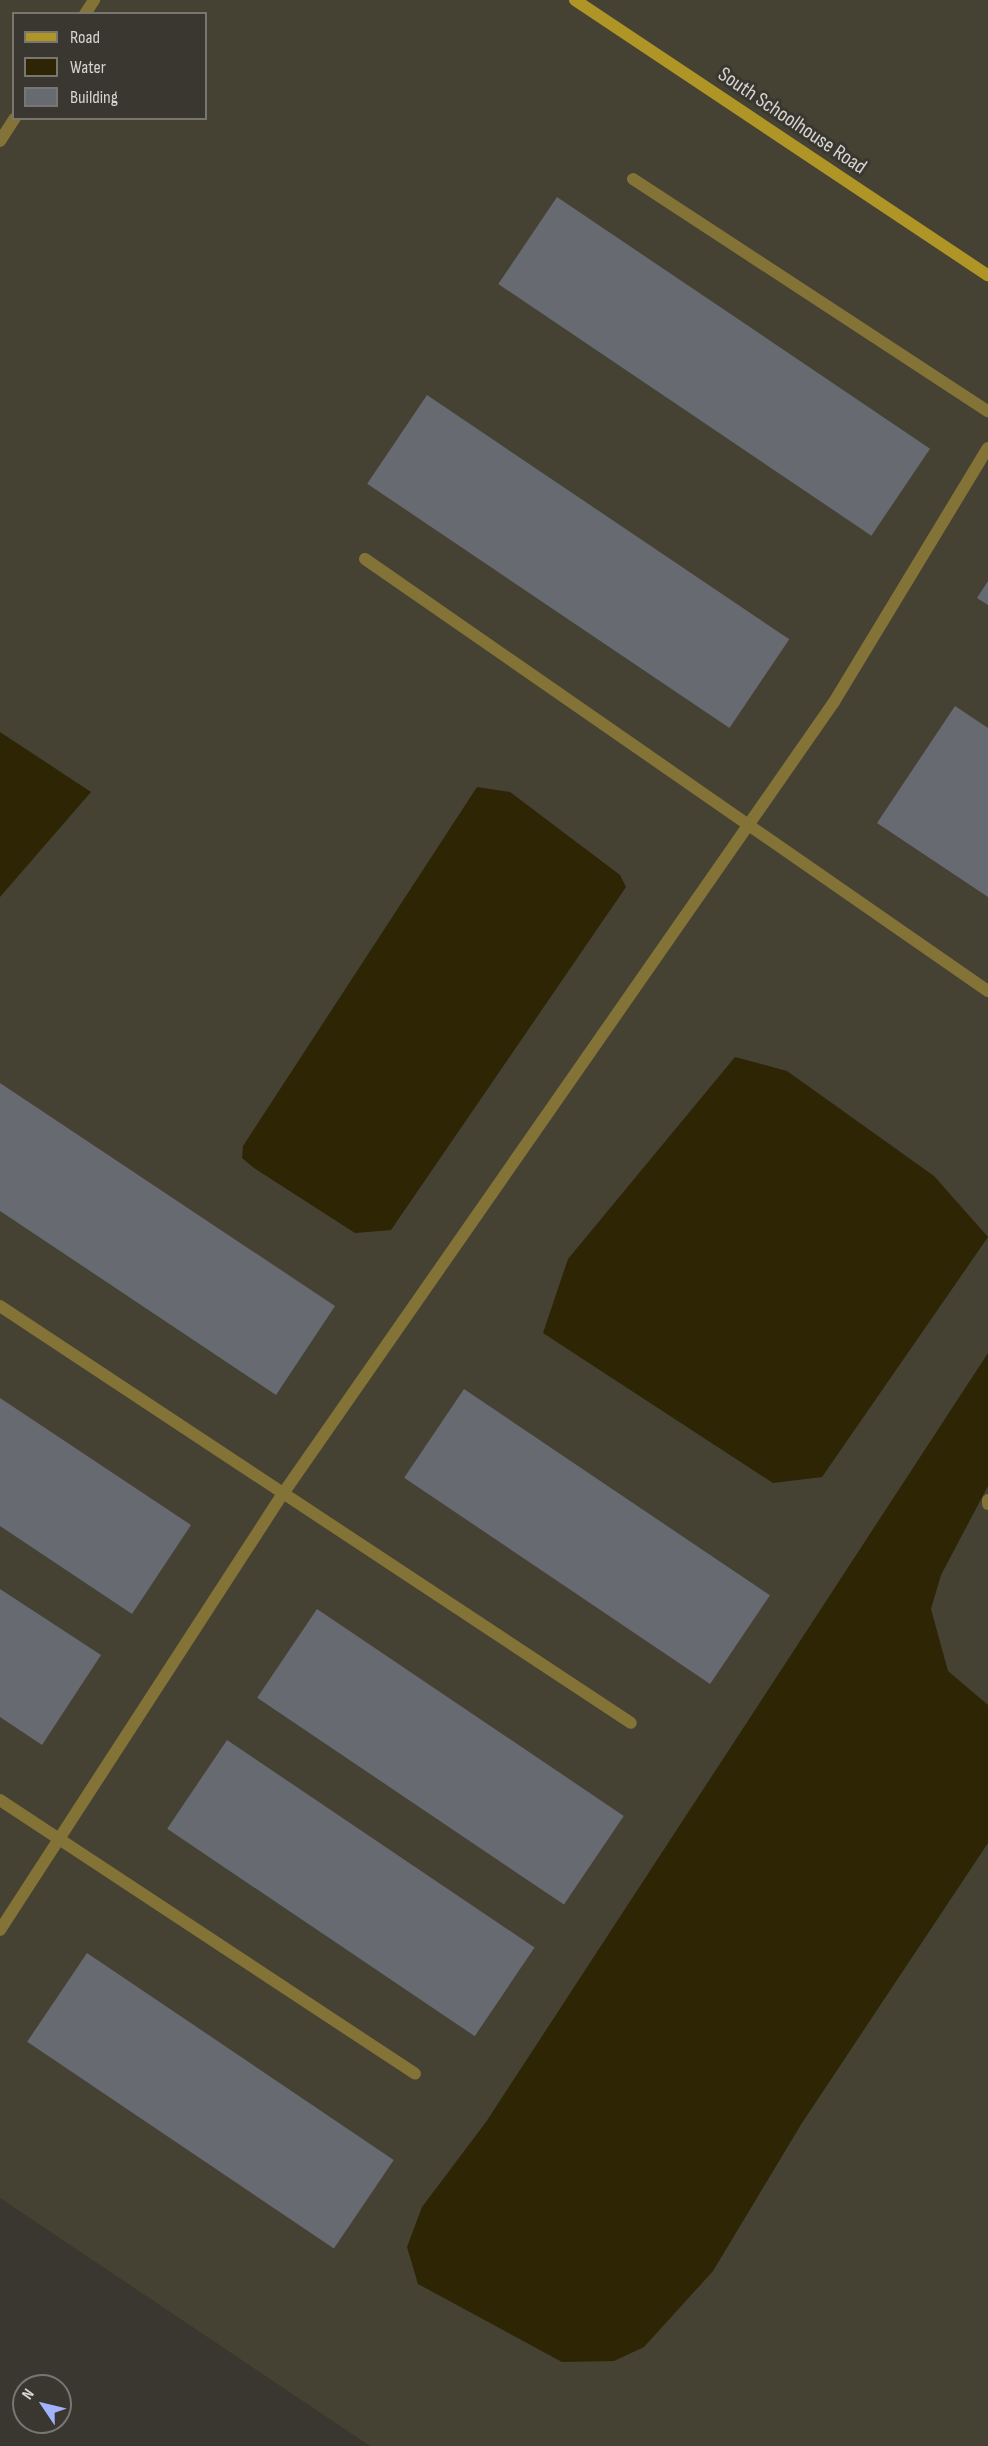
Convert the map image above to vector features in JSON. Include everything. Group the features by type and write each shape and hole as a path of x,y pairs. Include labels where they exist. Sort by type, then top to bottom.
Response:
{"street":[{"name":"South Schoolhouse Road","path":"574,0 988,275"},
{"path":"0,141 14,120"},
{"path":"633,179 988,411"},
{"path":"0,1930 282,1495 834,702 988,448"},
{"path":"365,559 751,824 988,991"},
{"path":"0,1306 282,1495 631,1723"},
{"path":"0,1800 415,2074"}],"shaded area":[{"path":"0,0 988,0 988,2446 370,2446 0,2198"}],"water":[{"path":"0,732 91,792 0,897"},
{"path":"477,787 510,792 620,875 626,887 391,1230 355,1233 254,1168 242,1158 243,1146"},
{"path":"735,1057 787,1071 934,1176 988,1237 822,1477 773,1483 543,1333 568,1259"},
{"path":"988,1353 988,1486 941,1575 931,1609 948,1671 988,1705 988,1843 802,2123 713,2271 644,2347 614,2361 562,2362 418,2284 407,2247 422,2207 486,2122"}],"building":[{"path":"557,197 930,449 871,536 498,284"},
{"path":"427,395 789,639 729,728 367,484"},
{"path":"988,581 988,605 977,598"},
{"path":"955,706 988,728 988,897 877,823"},
{"path":"0,1083 335,1306 276,1395 0,1211"},
{"path":"464,1389 770,1595 710,1684 404,1478"},
{"path":"0,1398 191,1525 132,1614 0,1526"},
{"path":"0,1589 101,1655 42,1745 0,1717"},
{"path":"317,1609 624,1816 564,1905 257,1698"},
{"path":"227,1740 535,1947 475,2036 167,1829"},
{"path":"87,1953 394,2160 334,2249 27,2042"}]}
